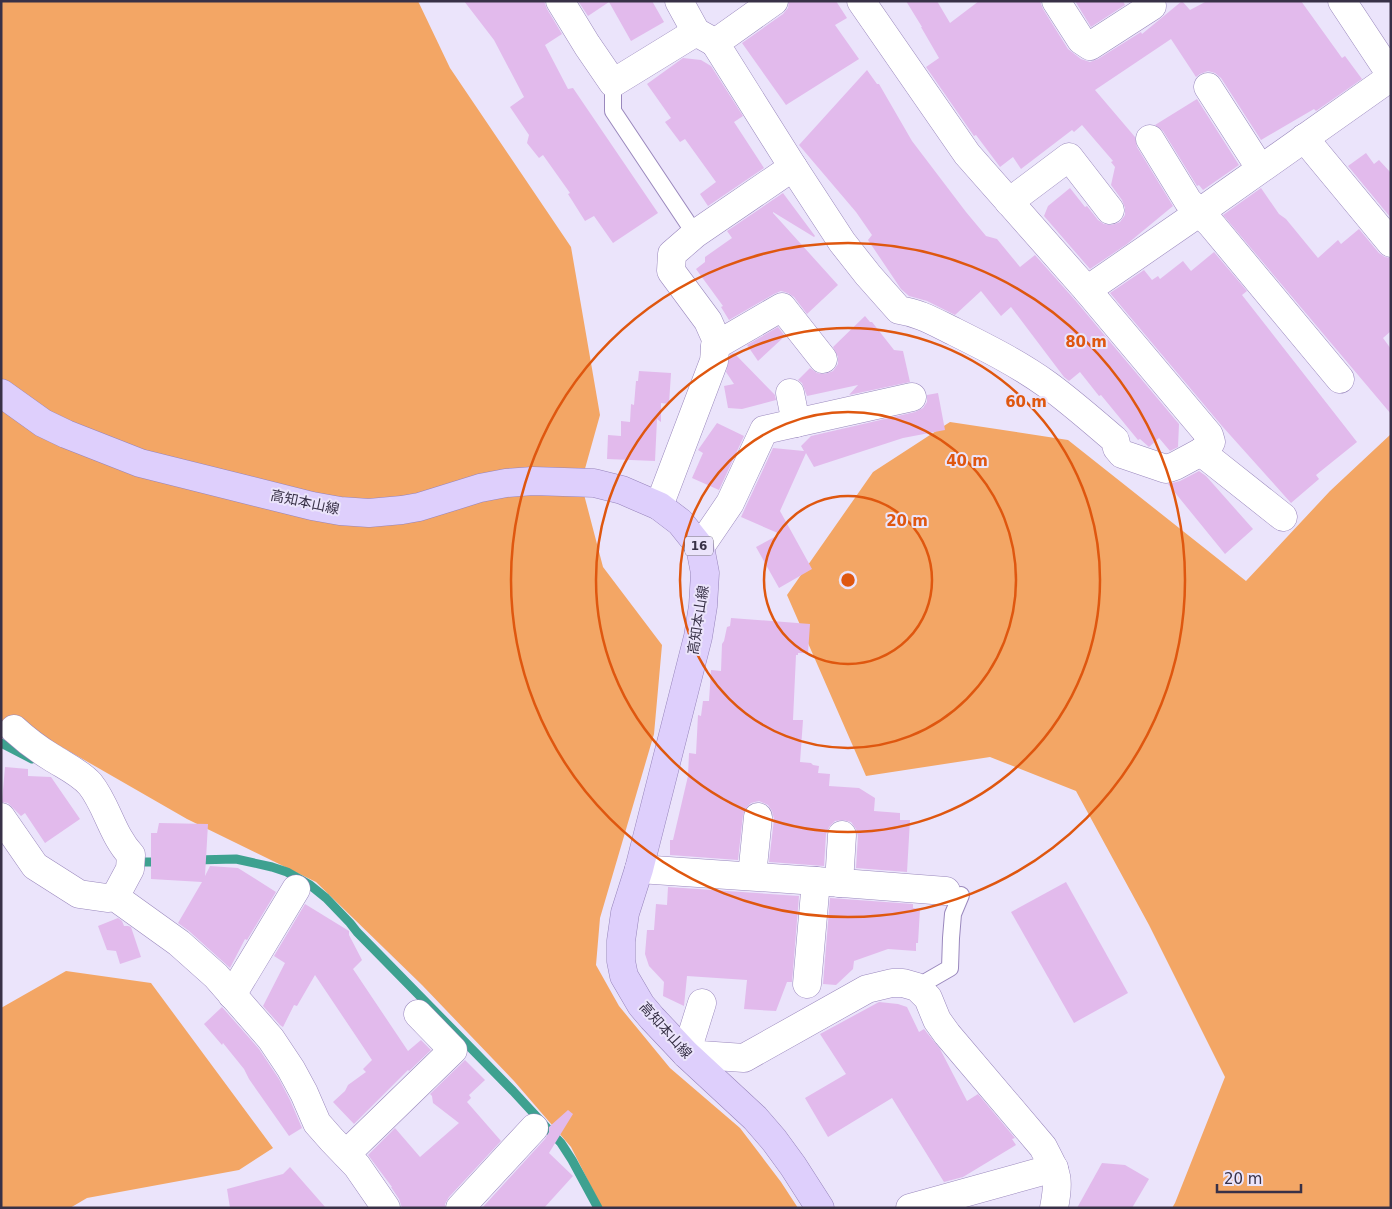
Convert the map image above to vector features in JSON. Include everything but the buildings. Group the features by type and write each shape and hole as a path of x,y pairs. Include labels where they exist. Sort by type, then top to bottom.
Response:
{"main road":[{"name":"高知本山線","path":"1,393 43,423 140,463 312,506 340,511 369,513 418,507 457,494 506,484 533,481 594,483 622,490 659,506 680,522 700,547 705,573 703,606 698,637 639,869 625,914 621,941 621,960 624,976 646,1012 686,1054 755,1118 774,1140 794,1166 820,1208"}],"street":[{"path":"560,1 587,46 613,83 706,38 774,1"},
{"path":"679,1 706,38 842,242 899,310 911,312 932,320 990,349 1033,375 1115,440 1117,448 1122,454 1166,469 1176,466 1201,452 1211,442 1209,435 1087,290 967,154 861,1"},
{"path":"1056,1 1081,40 1090,46 1152,6 1151,1"},
{"path":"1087,290 1391,76 1342,1"},
{"path":"1208,87 1260,168"},
{"path":"1304,138 1391,243"},
{"path":"1150,139 1188,201 1200,212 1340,379"},
{"path":"1009,202 1069,157 1110,210"},
{"path":"659,506 714,361 716,339 708,321 671,271 672,254 695,234 793,167"},
{"path":"715,346 782,307 823,359"},
{"path":"790,393 796,423"},
{"path":"700,547 730,503 764,430 912,397"},
{"path":"1201,452 1283,517"},
{"path":"14,729 30,743 80,774 90,785 108,814 130,862 115,897"},
{"path":"752,876 758,817"},
{"path":"1,818 35,866 79,894 107,898 115,897 179,943 216,976 271,1040 304,1093 317,1123 357,1166 386,1208"},
{"path":"807,984 827,882 842,835"},
{"path":"639,869 752,876 953,893"},
{"path":"232,995 296,889"},
{"path":"702,1003 686,1054 744,1058 867,989 892,983 903,983 917,987 928,998 947,1034 1043,1147 1054,1168 1058,1182 1054,1208"},
{"path":"346,1154 453,1050 418,1014"},
{"path":"460,1208 534,1128"},
{"path":"910,1208 1054,1168"}],"lane":[{"path":"613,83 613,111 695,234"},
{"path":"917,987 950,968 953,893"}],"shaded area":[{"path":"1,1 418,1 450,68 571,247 600,415 581,483 603,567 662,645 654,734 600,918 596,965 619,1006 670,1068 740,1128 798,1208 602,1208 571,1147 514,1081 422,985 316,882 187,819 20,723 1,722"},
{"path":"950,422 1068,440 1246,581 1330,491 1391,434 1391,1208 1172,1208 1225,1077 1149,925 1076,791 990,757 866,776 787,595 873,472"},
{"path":"66,971 151,983 273,1148 239,1170 87,1198 70,1208 1,1208 1,1008"}],"waterway":[{"path":"1,743 32,759"},
{"path":"195,860 236,859 272,867 287,872 310,885 326,898 561,1143 598,1208"},
{"path":"133,861 162,862"}]}
